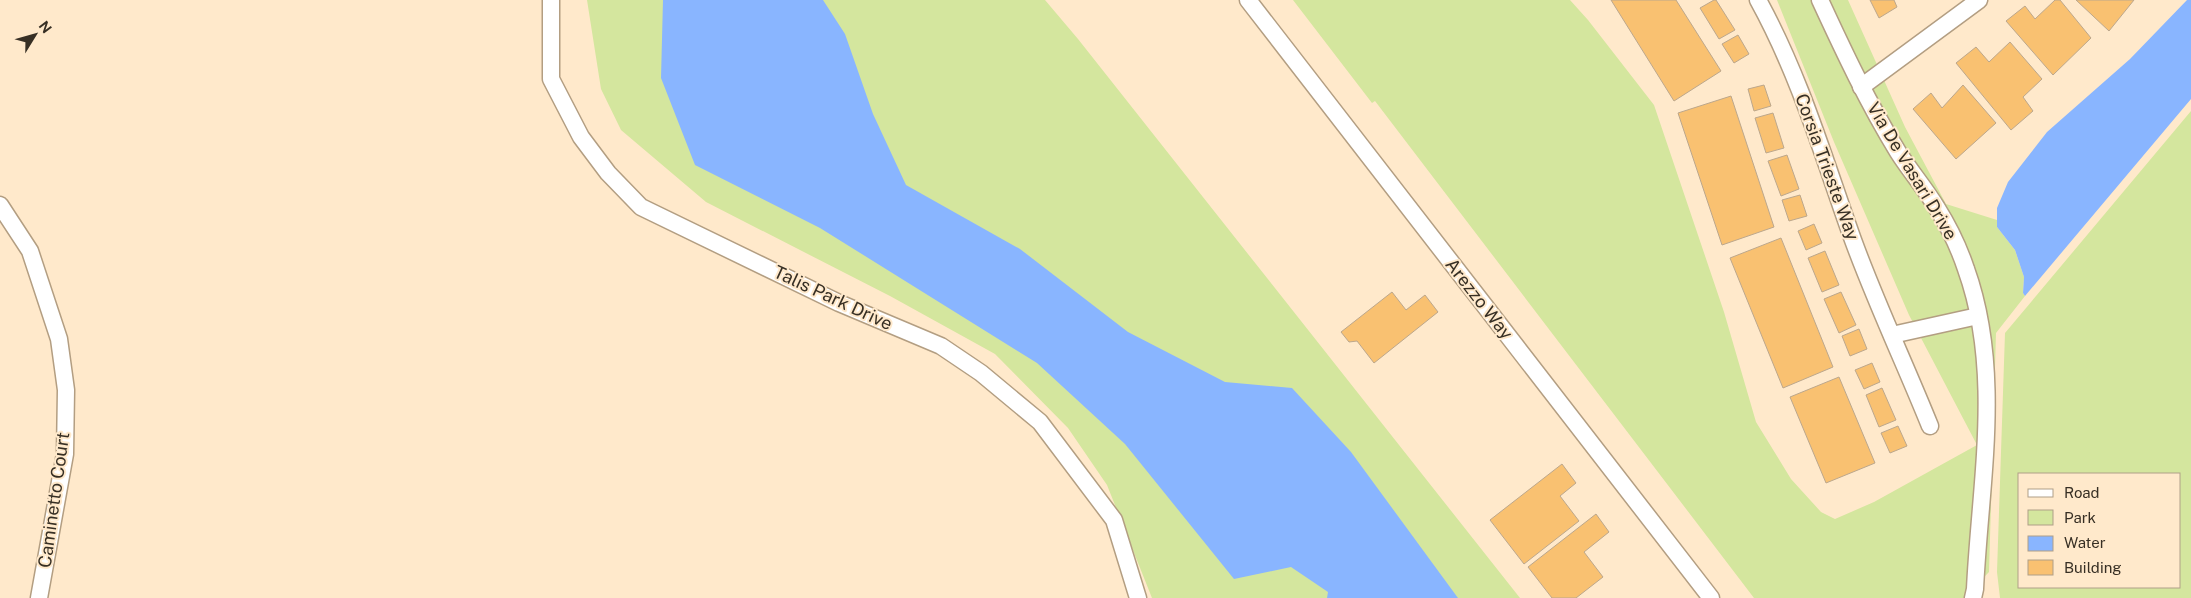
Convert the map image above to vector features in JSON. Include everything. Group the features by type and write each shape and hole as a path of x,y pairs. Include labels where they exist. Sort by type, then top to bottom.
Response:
{"street":[{"name":"Talis Park Drive","path":"551,0 551,79 581,137 608,172 641,207 839,303 941,346 982,373 1040,422 1114,520 1138,598"},
{"name":"Arezzo Way","path":"1248,0 1711,598"},
{"name":"Corsia Trieste Way","path":"1758,0 1778,35 1809,114 1854,242 1930,426"},
{"name":"Via De Vasari Drive","path":"1820,0 1861,87 1899,153 1938,208 1956,242 1967,271 1985,351 1987,418 1975,595"},
{"path":"1861,87 1979,0"},
{"name":"Caminetto Court","path":"0,205 30,251 59,339 66,390 65,454 40,598"},
{"path":"1892,335 1978,316"}],"green space":[{"path":"587,0 1045,0 1078,39 1520,598 1152,598 1107,485 1068,428 995,354 890,296 706,202 621,130 601,89"},
{"path":"1293,0 1570,0 1588,20 1654,105 1724,312 1756,422 1791,479 1821,512 1835,519 1874,502 1977,445 1909,315 1834,142 1777,0 1848,0 1905,127 1946,204 1997,220 1997,227 2015,250 2024,277 2023,293 2025,296 1996,333 1989,572 1964,598 1754,598 1375,101 1372,103"},
{"path":"2191,111 2191,598 2000,598 1997,572 2005,333"}],"water":[{"path":"663,0 823,0 845,34 873,114 906,185 1020,249 1128,332 1225,382 1292,388 1351,452 1458,598 1327,598 1328,592 1291,567 1234,579 1125,444 1037,363 820,228 695,165 661,78"},
{"path":"2187,0 2191,0 2191,99 2025,296 2023,293 2024,277 2015,250 1997,227 1997,208 2008,182 2047,132 2130,59"}],"building":[{"path":"1611,0 1676,0 1721,71 1674,101"},
{"path":"1716,0 1735,30 1719,39 1700,8"},
{"path":"1870,0 1894,0 1897,7 1879,18"},
{"path":"2055,0 2060,0 2091,38 2053,75 2006,21 2025,6 2035,19"},
{"path":"2076,0 2134,0 2109,31"},
{"path":"1738,35 1749,54 1734,63 1722,44"},
{"path":"2010,42 2042,79 2023,97 2033,111 2011,130 1956,63 1976,47 1989,62"},
{"path":"1764,85 1771,106 1754,111 1748,89"},
{"path":"1963,85 1996,123 1956,159 1913,109 1931,93 1942,108"},
{"path":"1731,96 1774,227 1722,245 1678,113"},
{"path":"1773,113 1784,148 1766,153 1755,118"},
{"path":"1787,155 1799,189 1781,196 1768,161"},
{"path":"1800,195 1807,216 1789,221 1782,200"},
{"path":"1814,224 1822,243 1806,250 1798,231"},
{"path":"1781,238 1833,367 1783,388 1730,258"},
{"path":"1825,251 1839,285 1822,292 1808,258"},
{"path":"1392,292 1406,310 1425,295 1438,312 1374,363 1357,341 1349,342 1341,332"},
{"path":"1841,292 1856,325 1839,333 1824,299"},
{"path":"1859,329 1867,349 1850,356 1842,336"},
{"path":"1872,363 1880,382 1864,389 1855,370"},
{"path":"1839,377 1875,463 1826,483 1790,397"},
{"path":"1882,388 1896,420 1879,427 1866,395"},
{"path":"1898,426 1907,446 1890,453 1881,433"},
{"path":"1562,464 1576,483 1560,496 1579,521 1524,564 1490,520"},
{"path":"1596,514 1609,532 1584,552 1603,577 1576,598 1552,598 1528,567"}]}
